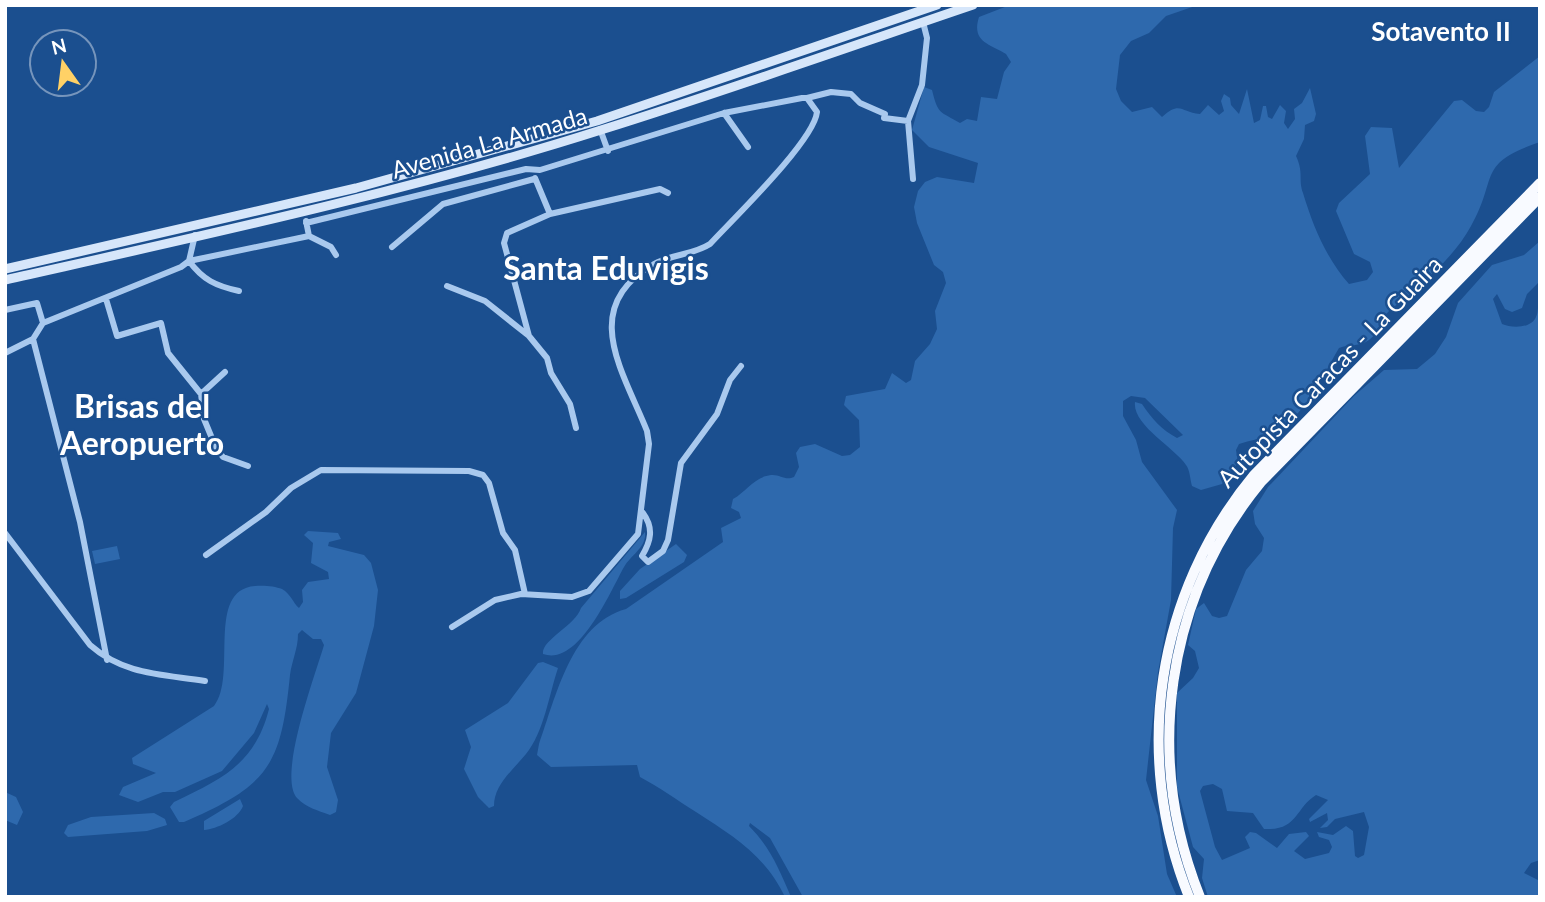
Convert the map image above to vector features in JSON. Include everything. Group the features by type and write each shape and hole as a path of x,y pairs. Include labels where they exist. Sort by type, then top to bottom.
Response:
{"highway":[{"name":"Autopista Caracas - La Guaira","path":"1189,897 1166,821 1158,744 1166,659 1193,569 1226,512 1254,475 1540,183"},
{"name":"Autopista Caracas - La Guaira","path":"1200,897 1176,819 1168,744 1176,661 1202,573 1234,518 1261,482 1540,197"}],"main road":[{"name":"Avenida La Armada","path":"5,269 356,188 599,126 937,5"},
{"name":"Avenida La Armada","path":"5,280 305,212 599,126 973,5"}],"street":[{"path":"913,179 908,121 922,85 927,38 923,22"},
{"path":"306,223 517,172 540,170 724,113 831,93 851,94 860,103 885,114 884,118 908,121"},
{"path":"452,627 495,600 525,594 572,597 589,591 638,534 649,454 647,431 614,346 610,330 612,313 621,295 645,270 658,261 710,244 788,159 817,118 817,112 807,98"},
{"path":"724,113 748,147"},
{"path":"599,126 608,151"},
{"path":"392,247 443,204 534,179 540,170"},
{"path":"534,179 550,214"},
{"path":"529,335 504,243 512,230 550,214 660,189 668,192"},
{"path":"305,212 309,236"},
{"path":"189,261 195,237 193,226"},
{"path":"5,353 33,339 43,323 106,299 189,261 309,236 331,247 336,255"},
{"path":"189,261 200,276 211,283 239,291"},
{"path":"447,286 485,301 529,335 547,358 551,373 570,404 576,428"},
{"path":"106,299 117,335 161,323 168,353 201,394 205,406 203,415 216,447 223,457 248,466"},
{"path":"5,310 37,303 43,323"},
{"path":"33,339 80,522 107,660"},
{"path":"643,513 650,526 648,545 642,556 648,562 663,551 668,540 681,464 717,414 730,380 741,366"},
{"path":"201,394 225,372"},
{"path":"206,555 266,512 291,488 321,470 469,471 482,475 489,483 503,533 515,550 525,594"},
{"path":"5,533 90,645 107,660 139,671 205,681"}],"shaded area":[{"path":"1010,5 1198,5 1166,16 1149,33 1131,41 1120,55 1116,89 1121,101 1132,112 1152,107 1162,117 1177,108 1200,114 1208,105 1219,115 1224,111 1221,101 1224,94 1230,98 1231,105 1239,114 1247,89 1254,123 1260,120 1263,106 1266,106 1268,117 1272,119 1280,105 1286,111 1284,123 1288,129 1295,119 1294,109 1302,103 1310,88 1316,114 1314,121 1305,125 1304,139 1296,156 1302,188 1321,241 1349,284 1367,280 1373,272 1370,262 1354,254 1336,211 1339,203 1370,174 1365,136 1371,127 1392,128 1399,168 1454,101 1462,100 1476,111 1484,112 1489,107 1494,92 1540,56 1540,142 1520,150 1497,165 1471,226 1455,250 1424,282 1390,310 1369,340 1339,348 1311,396 1294,417 1267,436 1239,444 1236,450 1238,463 1222,484 1201,490 1192,486 1186,465 1147,428 1136,411 1135,402 1142,404 1158,424 1172,435 1177,438 1183,435 1145,398 1131,396 1123,401 1123,416 1136,440 1142,462 1177,510 1173,528 1171,600 1158,672 1146,780 1158,816 1167,874 1177,897 803,897 770,838 750,823 749,826 763,842 778,868 791,897 785,897 768,869 747,848 640,777 637,765 551,767 537,755 539,744 568,664 592,630 607,617 626,609 723,542 721,528 741,518 739,512 731,508 733,499 765,476 794,477 799,467 796,453 800,447 815,444 842,456 850,455 860,447 859,420 844,405 846,396 885,389 892,373 906,383 911,380 915,361 930,344 937,329 935,311 946,283 943,272 934,265 917,223 914,207 918,191 925,182 937,177 974,183 978,163 929,147 912,130 924,87 932,90 941,111 960,123 967,119 977,121 981,97 997,99 1004,72 1011,62 1006,54 980,37 977,25 979,17"},
{"path":"1540,241 1538,283 1527,294 1522,308 1512,312 1505,309 1497,294 1493,299 1502,324 1515,327 1525,326 1533,321 1540,299 1540,860 1531,863 1524,873 1540,881 1540,897 1208,897 1202,878 1204,859 1193,847 1177,787 1177,693 1193,678 1199,668 1195,651 1188,645 1196,609 1204,603 1212,616 1227,616 1246,570 1262,551 1264,538 1255,524 1253,511 1268,487 1354,396 1384,370 1417,369 1435,354 1446,337 1458,303 1492,265 1524,255","holes":["1213,784 1222,789 1227,811 1253,813 1264,829 1275,829 1290,823 1316,795 1328,800 1309,819 1310,822 1327,813 1328,820 1320,828 1327,827 1335,819 1364,812 1369,827 1364,855 1358,858 1355,856 1353,831 1346,826 1333,835 1317,832 1319,837 1329,840 1332,847 1329,853 1305,859 1294,851 1309,836 1306,832 1289,834 1277,848 1256,833 1250,832 1245,837 1250,848 1222,860 1215,847 1200,791 1203,786"]},
{"path":"308,531 338,533 341,539 329,542 328,546 364,555 371,563 378,590 374,626 356,693 331,733 327,767 338,800 336,812 330,815 308,806 297,798 292,786 292,769 300,724 324,645 321,639 313,639 302,630 298,634 282,731 266,769 253,783 213,809 184,822 179,822 170,807 174,802 221,777 245,757 263,728 269,709 267,704 254,733 222,771 175,792 163,792 138,802 119,795 123,787 156,773 133,764 132,758 214,706 221,692 224,675 226,618 231,602 240,591 255,586 279,588 288,593 299,608 303,602 302,590 308,582 329,579 328,572 311,563 313,543 304,535"},
{"path":"645,532 641,547 624,567 602,608 581,638 569,649 556,655 543,654 547,643 578,615"},
{"path":"676,544 687,555 684,562 626,598 620,599 620,591 640,569"},
{"path":"117,546 120,559 95,564 92,551"},
{"path":"543,662 558,668 542,724 526,754 500,785 494,806 489,808 478,797 464,769 471,747 465,730 508,703 538,663"},
{"path":"5,792 16,797 23,812 17,825 5,820"},
{"path":"240,799 243,806 237,815 215,828 204,830 204,821"},
{"path":"154,813 165,819 167,825 147,831 68,837 64,833 68,825 91,817"}],"district":[{"name":"Sotavento II","path":"1441,31"},
{"name":"Santa Eduvigis","path":"606,267"},
{"name":"Brisas del Aeropuerto","path":"142,424"}]}
